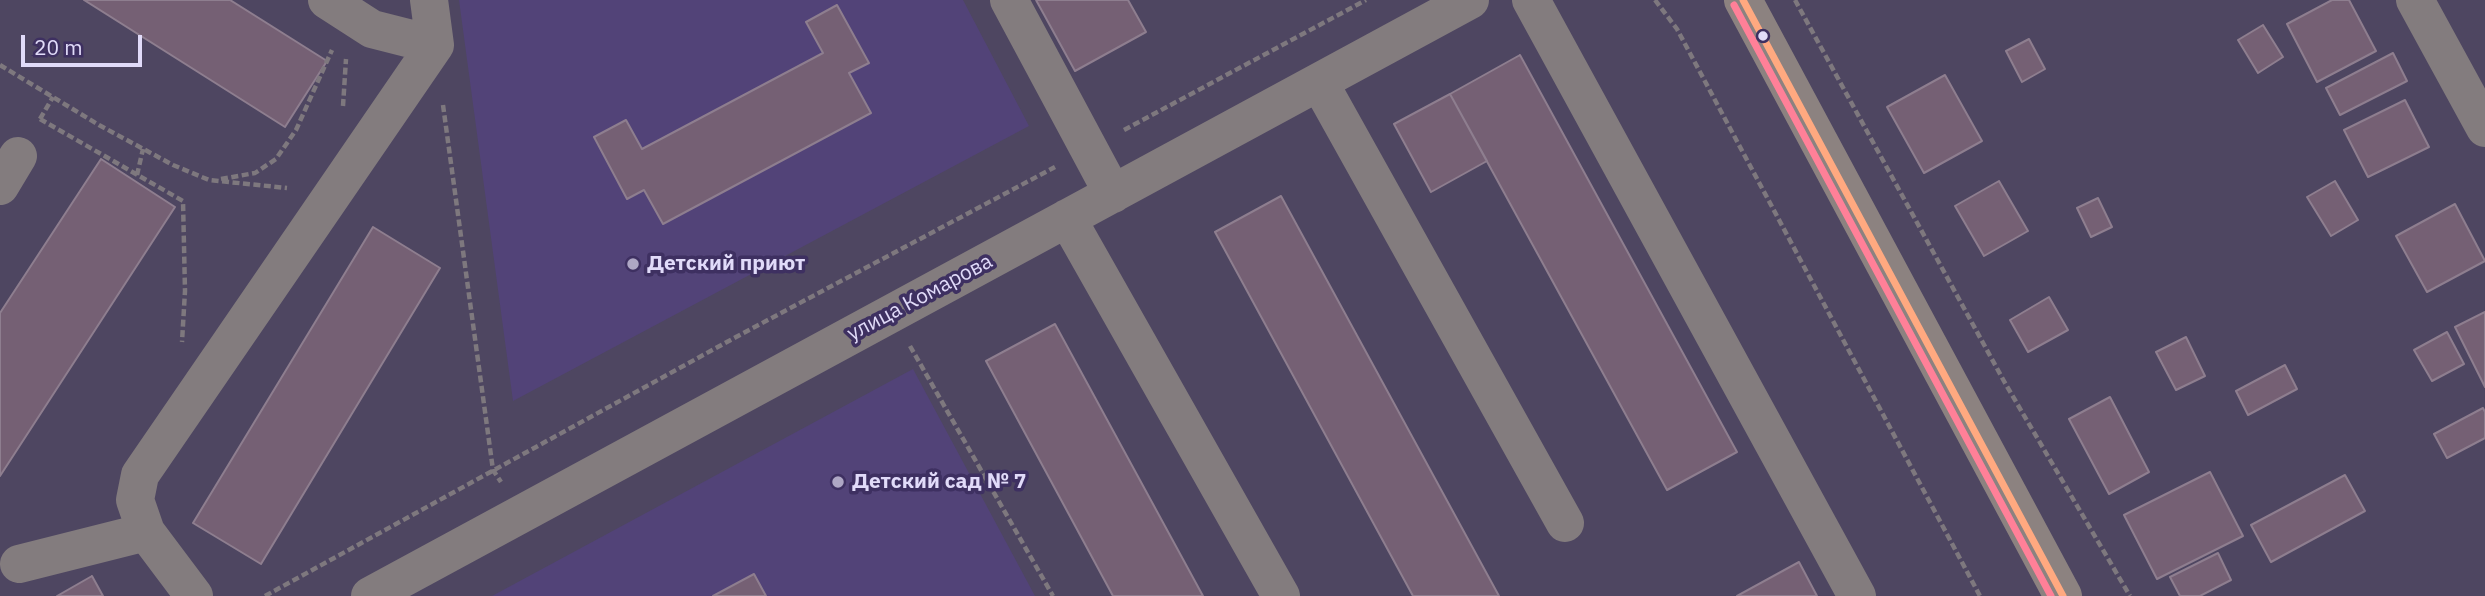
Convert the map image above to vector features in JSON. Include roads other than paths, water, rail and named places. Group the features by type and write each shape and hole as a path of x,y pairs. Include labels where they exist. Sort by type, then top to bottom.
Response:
{"main road":[{"path":"1743,0 2063,596"}],"street":[{"path":"194,596 146,532 135,500 140,474 435,45 429,0"},
{"path":"1009,0 1113,194"},
{"name":"улица Комарова","path":"370,596 1470,0"},
{"path":"1531,0 1857,596"},
{"path":"2415,0 2485,128"},
{"path":"338,7 372,29 435,45"},
{"path":"1319,82 1565,523"},
{"path":"1067,218 1281,596"},
{"path":"19,564 146,532"}],"place":[{"name":"Детский приют","path":"633,264"},
{"name":"Детский сад № 7","path":"838,482"}]}
